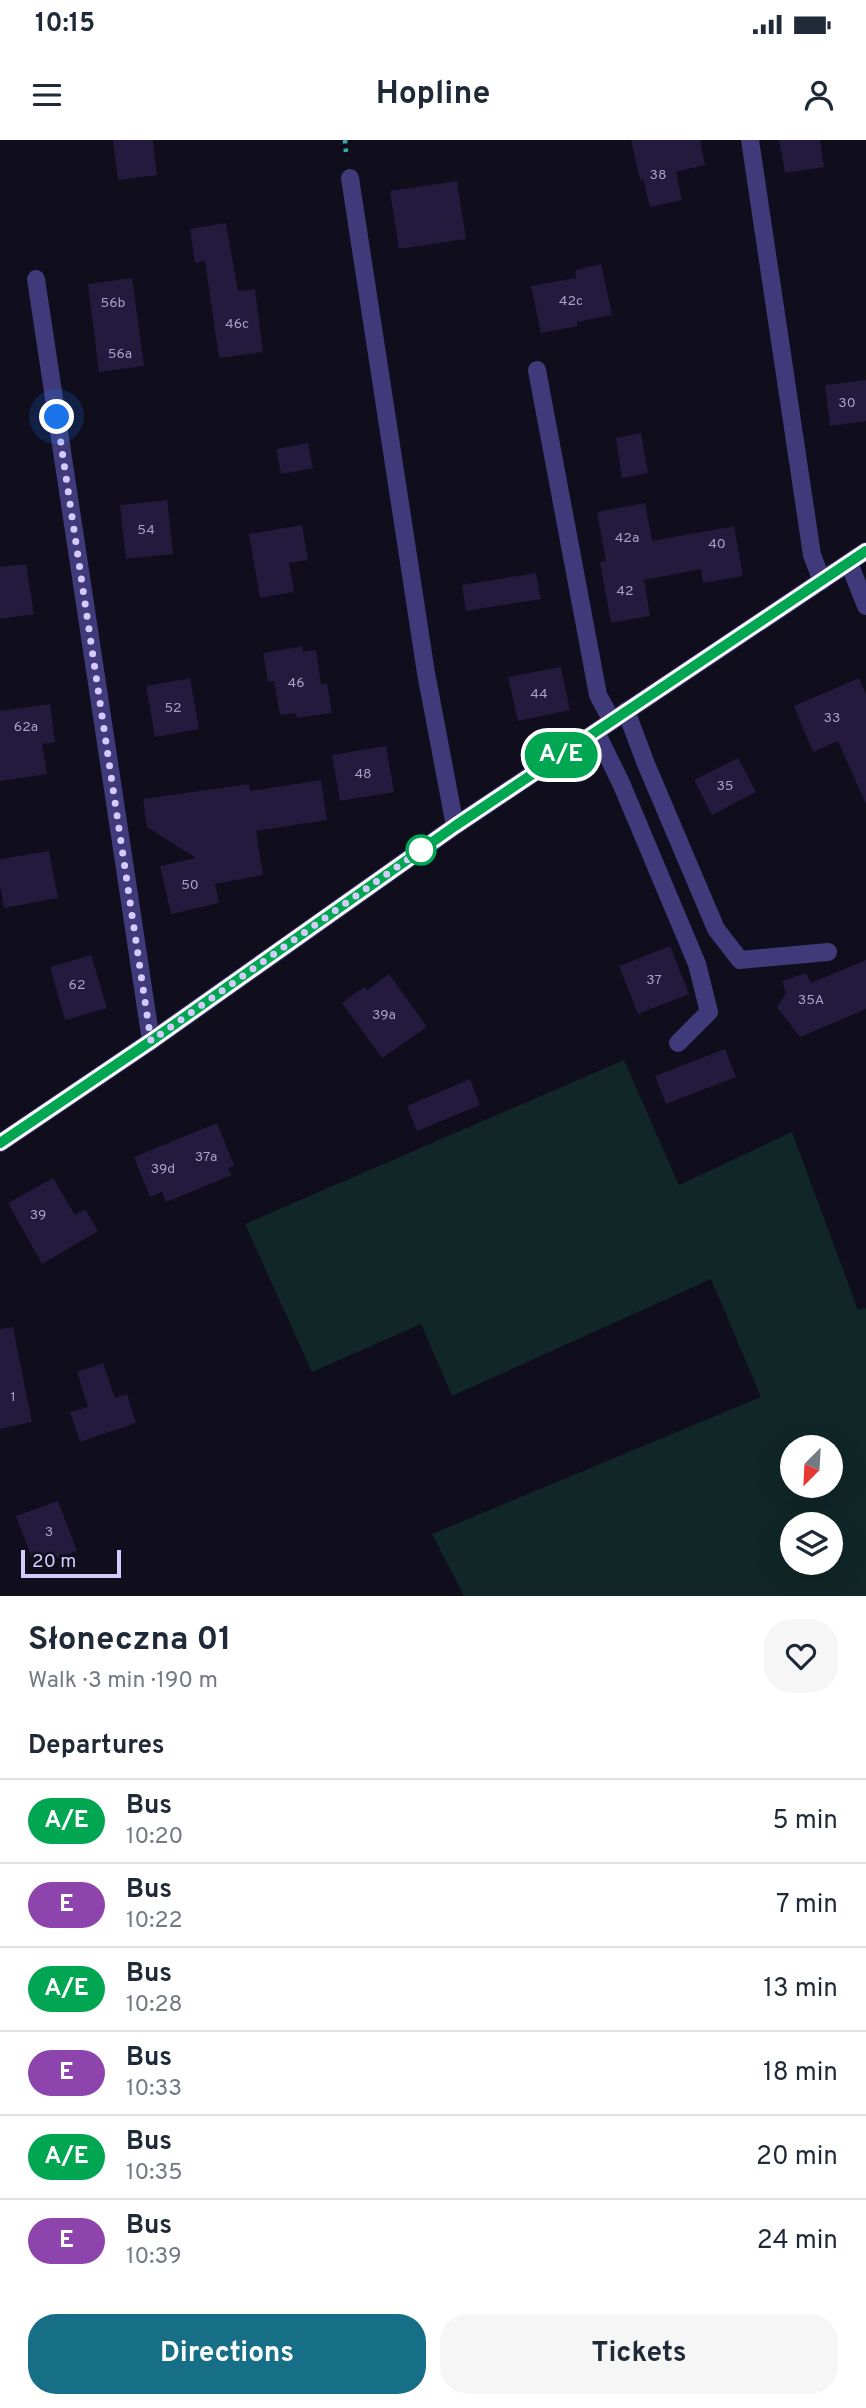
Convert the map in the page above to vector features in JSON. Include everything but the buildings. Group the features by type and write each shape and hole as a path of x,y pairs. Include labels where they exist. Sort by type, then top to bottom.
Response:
{"street":[{"path":"750,140 812,555 822,581"},
{"path":"350,178 426,674 455,826"},
{"path":"36,279 151,1041"},
{"path":"537,370 598,695 619,716 646,764 716,929 740,960 828,952"},
{"path":"0,1143 151,1041 455,826 866,551"},
{"path":"849,563 866,606"},
{"path":"596,732 621,783 697,964 709,1012 678,1042"}],"green space":[{"path":"624,1060 679,1185 792,1132 858,1310 866,1308 866,1596 464,1596 432,1534 761,1397 711,1279 452,1396 421,1324 312,1372 245,1224"}],"bus line":[{"name":"A/E","path":"0,1143 151,1041 455,826 866,551"}],"route":[{"path":"57,417 151,1041 421,850"}]}
